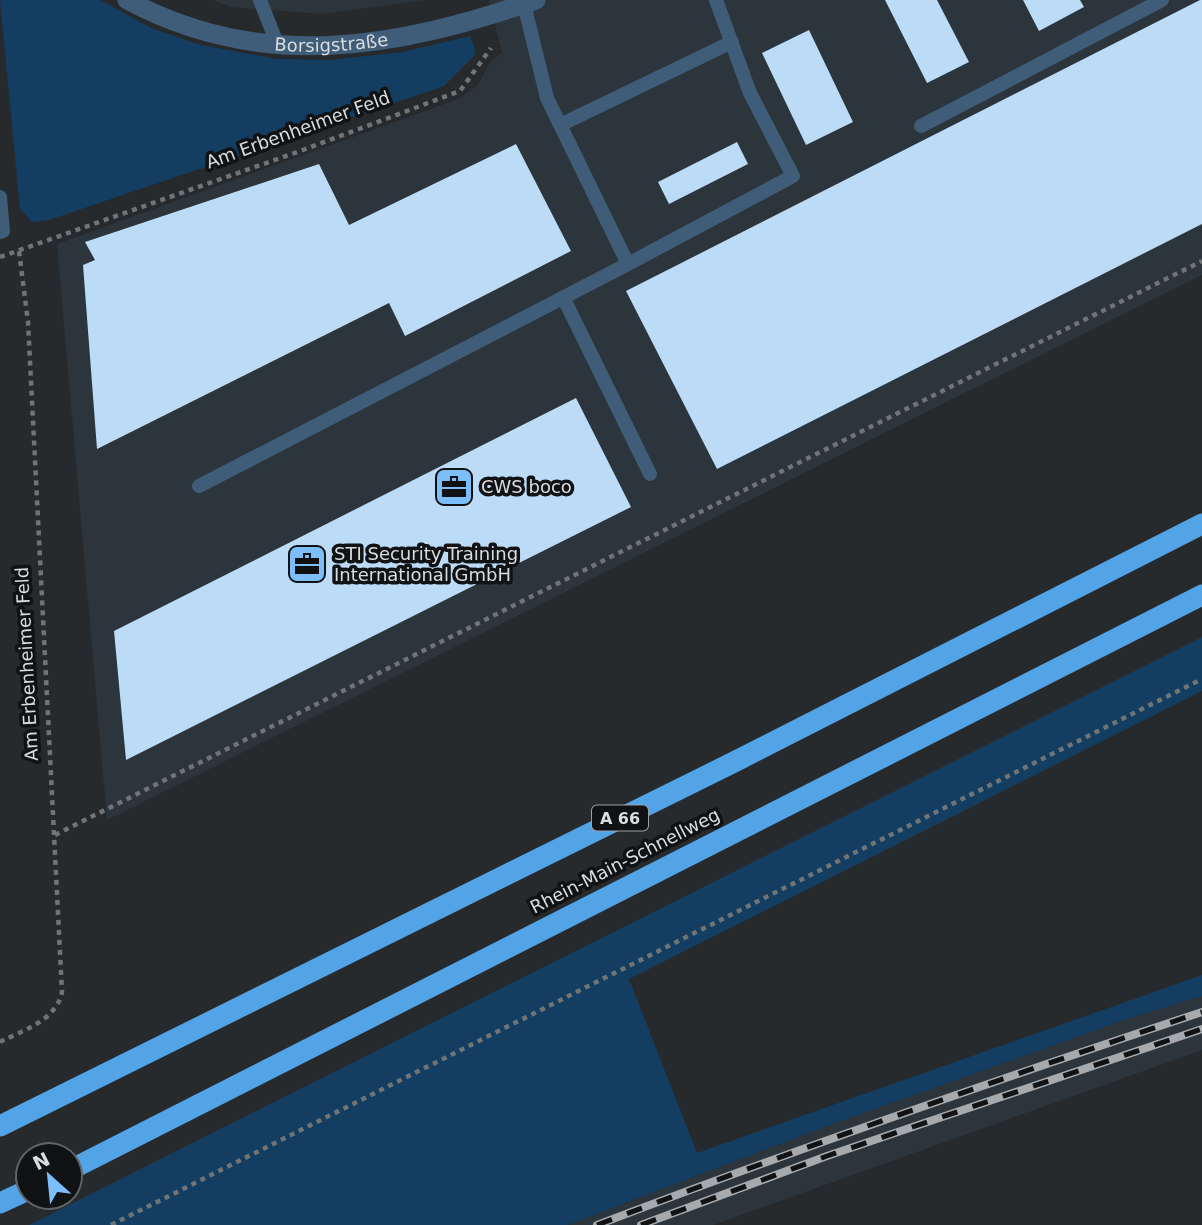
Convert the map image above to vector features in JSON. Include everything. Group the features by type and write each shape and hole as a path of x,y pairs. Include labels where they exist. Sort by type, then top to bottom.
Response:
{"highway":[{"name":"A 66","path":"0,1126 736,761 1202,524"},
{"name":"Rhein-Main-Schnellweg","path":"84,1163 1202,595"}],"street":[{"name":"Borsigstraße","path":"127,0 155,15 202,33 278,46 328,47 400,38 484,18 530,2"}],"lane":[{"path":"260,0 278,46"},
{"path":"199,486 793,176 750,93 716,0"},
{"path":"921,126 1162,0"},
{"path":"530,2 547,98 628,264"},
{"path":"560,125 732,42"},
{"path":"0,197 1,231"},
{"path":"563,298 650,474"}],"path":[{"name":"Am Erbenheimer Feld","path":"0,257 290,155 460,91 491,48"},
{"name":"Am Erbenheimer Feld","path":"0,1042 54,1012 60,1004 62,992 29,335 19,251"},
{"path":"55,835 1202,261"},
{"path":"111,1225 1202,679"}],"shaded area":[{"path":"0,0 100,0 151,28 201,45 277,59 329,60 403,52 470,36 475,49 474,56 444,86 49,220 32,222 20,209"},
{"path":"212,0 425,0 322,14 231,7"},
{"path":"489,0 1202,0 1202,275 107,820 57,244 458,99 477,86 491,61 502,53"},
{"path":"1202,637 1202,691 629,979 697,1153 1202,975 1202,996 1130,1018 827,1126 568,1225 29,1225 57,1211 84,1211 84,1197"},
{"path":"1202,996 1202,1050 713,1225 568,1225 827,1126 1130,1018"}],"building":[{"path":"885,0 937,0 969,62 927,83"},
{"path":"1023,0 1080,0 1084,7 1039,31"},
{"path":"1200,0 1202,224 717,469 626,291"},
{"path":"809,30 853,122 806,145 762,53"},
{"path":"737,142 748,164 669,204 658,182"},
{"path":"516,144 571,251 405,336 389,303 97,449 83,265 95,260 85,242 319,164 349,225"},
{"path":"576,398 631,507 126,760 114,631"}],"railway":[{"path":"597,1225 898,1115 1202,1012"},
{"path":"641,1225 827,1156 1202,1029"}],"place":[{"name":"CWS boco","path":"454,487"},
{"name":"STI Security Training International GmbH","path":"307,564"}]}
